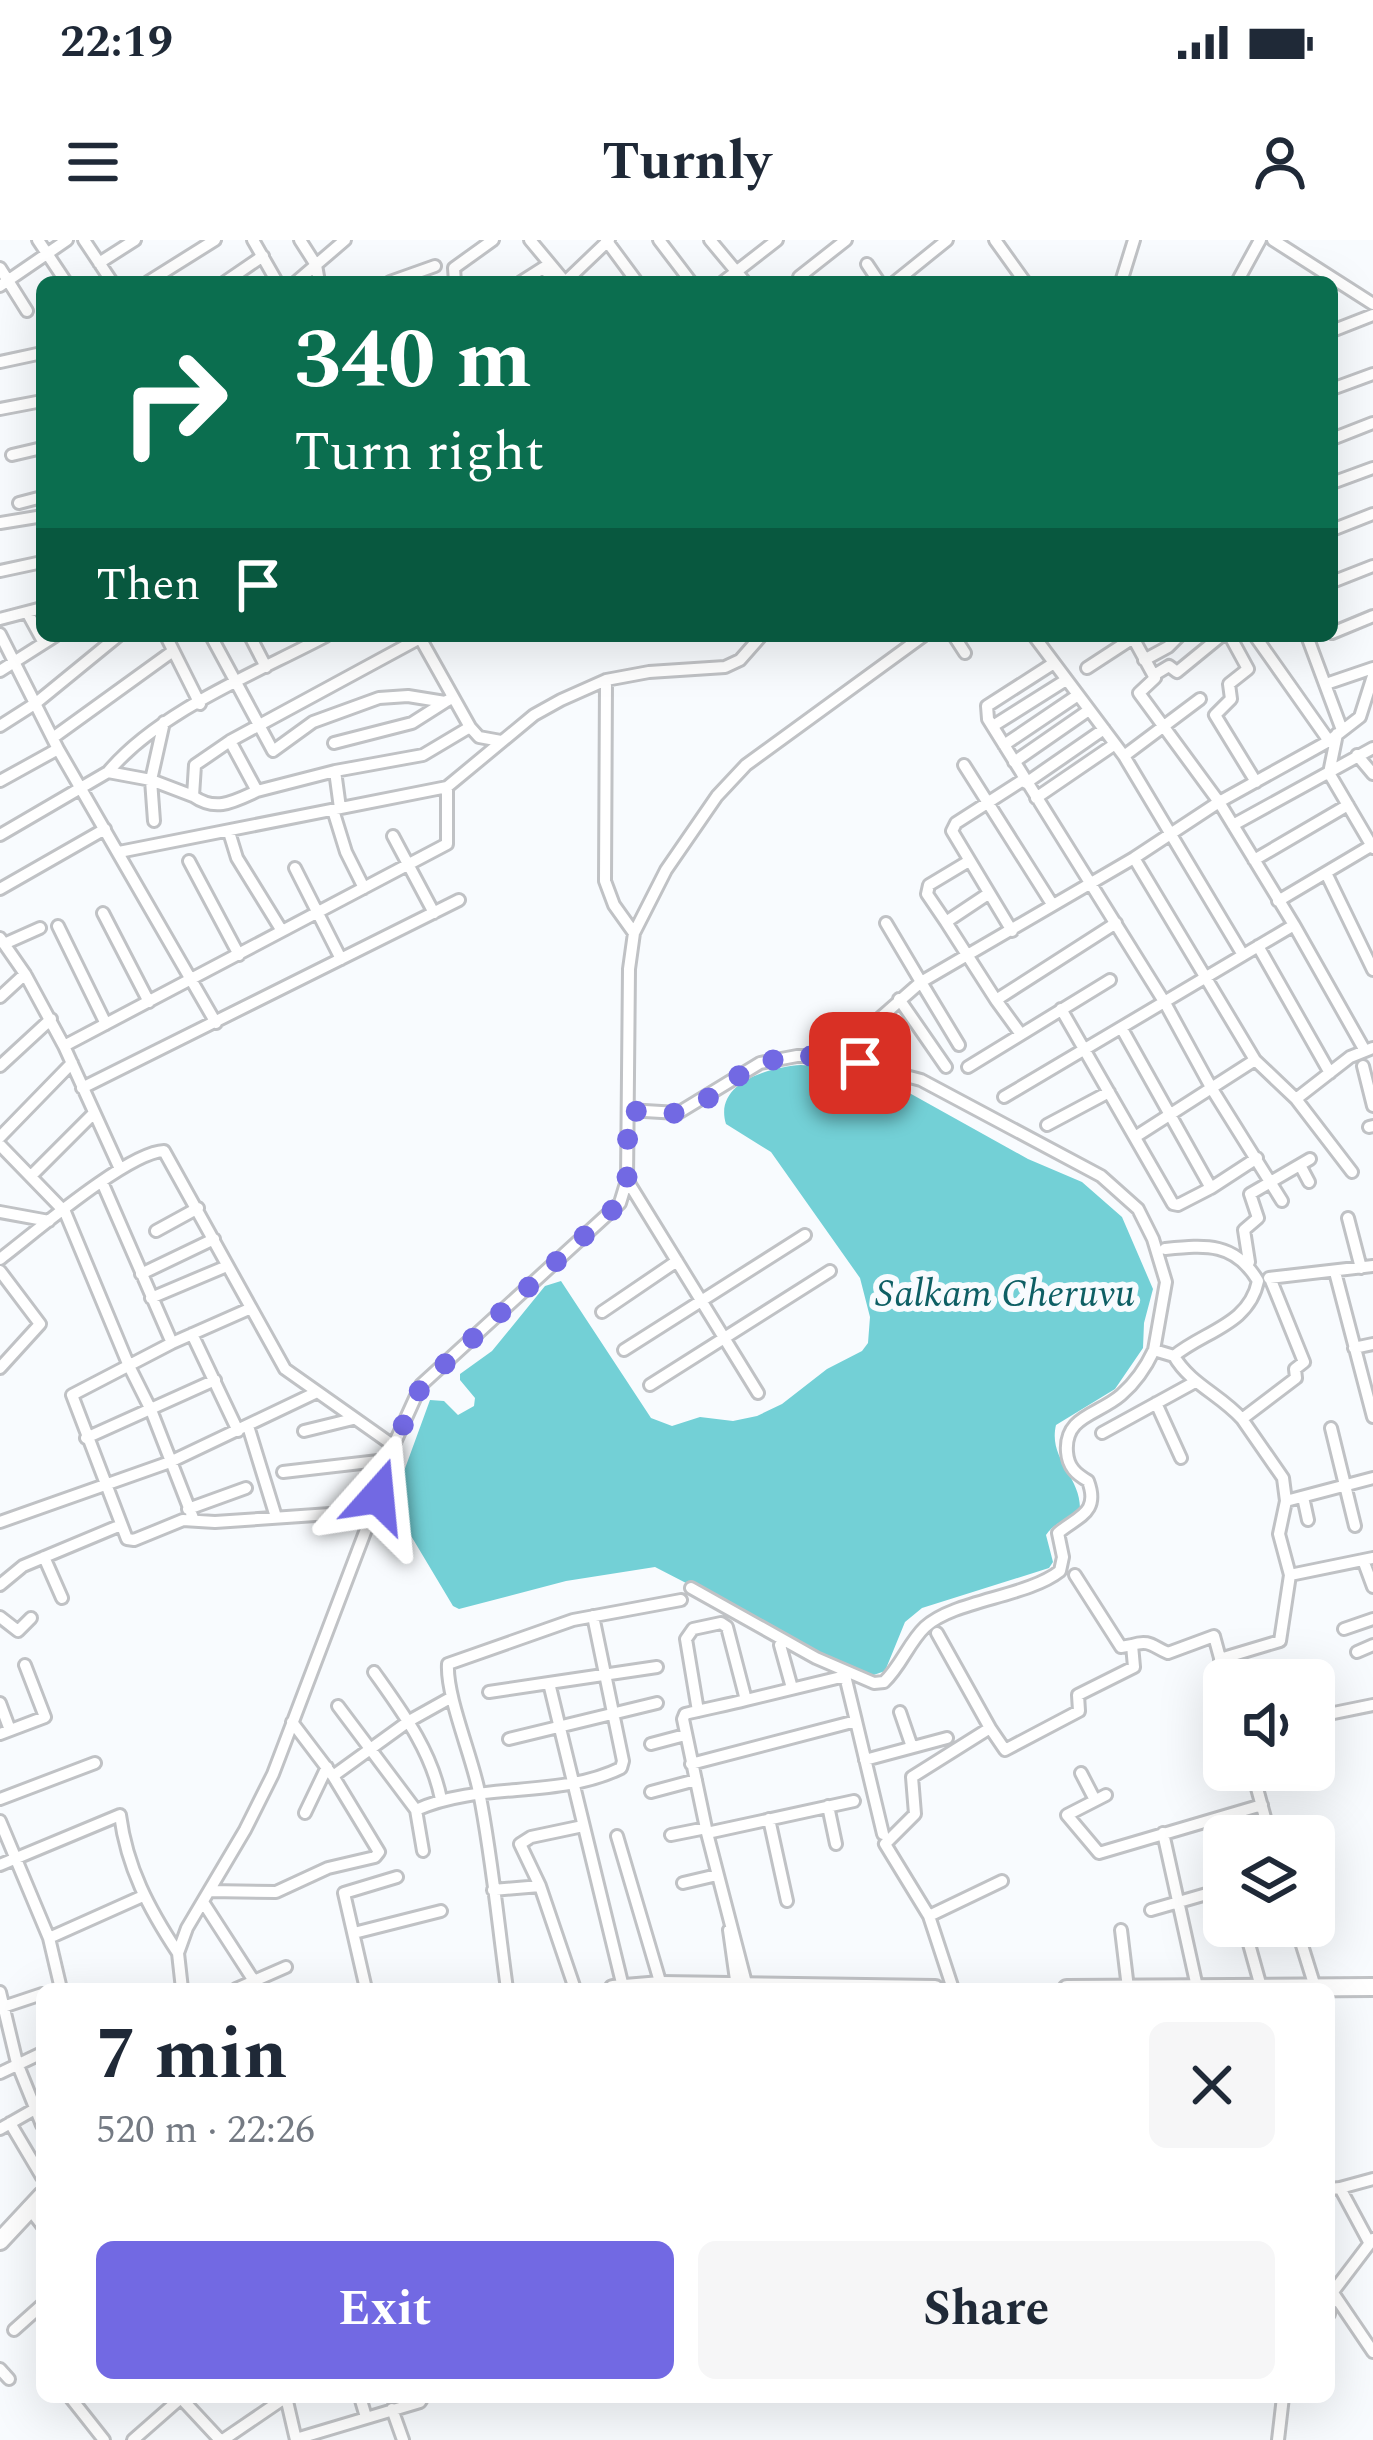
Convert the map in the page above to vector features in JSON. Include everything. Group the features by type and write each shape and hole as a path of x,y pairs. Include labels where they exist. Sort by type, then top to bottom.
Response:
{"highway":[{"path":"1335,1987 1373,1987"},
{"path":"3,2230 35,2201"}],"street":[{"path":"38,240 62,276"},
{"path":"4,283 67,240"},
{"path":"84,240 108,276"},
{"path":"99,263 135,240"},
{"path":"158,276 200,244 215,240"},
{"path":"253,240 275,276"},
{"path":"300,240 318,276"},
{"path":"303,276 345,240"},
{"path":"455,276 454,268 493,240"},
{"path":"530,240 557,276"},
{"path":"569,276 608,240 633,276"},
{"path":"659,240 687,276"},
{"path":"710,240 741,276 777,240"},
{"path":"800,276 846,240"},
{"path":"924,240 933,251"},
{"path":"902,276 947,240"},
{"path":"995,240 1021,276"},
{"path":"1123,276 1135,240"},
{"path":"1240,276 1260,240"},
{"path":"1274,240 1330,276"},
{"path":"234,276 263,256"},
{"path":"867,265 875,276"},
{"path":"407,276 435,266"},
{"path":"0,268 4,283 27,311"},
{"path":"1338,281 1373,304"},
{"path":"1338,329 1373,315"},
{"path":"0,362 36,354"},
{"path":"1338,387 1373,374"},
{"path":"0,410 36,402"},
{"path":"1338,437 1373,423"},
{"path":"12,454 36,449"},
{"path":"1338,481 1373,468"},
{"path":"19,502 36,498"},
{"path":"1338,528 1373,514"},
{"path":"0,524 36,517"},
{"path":"0,571 36,563"},
{"path":"1338,580 1373,566"},
{"path":"0,619 36,610"},
{"path":"27,612 36,623"},
{"path":"1338,630 1373,616"},
{"path":"0,634 56,743 216,1023"},
{"path":"0,671 47,642"},
{"path":"0,726 36,704 111,642"},
{"path":"168,642 200,704"},
{"path":"214,642 273,751 313,722 379,698 448,700"},
{"path":"253,642 266,667"},
{"path":"299,642 302,649"},
{"path":"0,835 108,772 128,748 164,722 315,642"},
{"path":"193,796 198,760 411,642"},
{"path":"422,642 448,700 479,737 501,741"},
{"path":"118,852 447,787 534,715 606,680 724,667 740,660 756,642"},
{"path":"178,1953 187,1928 245,1830 292,1722 373,1511 387,1460 422,1385 620,1203 627,1180 629,969 634,933 666,870 717,796 746,765 915,642"},
{"path":"958,642 965,653"},
{"path":"1038,642 1124,756 1243,955"},
{"path":"1087,668 1125,642"},
{"path":"1135,642 1154,675 1138,691 1219,802 1369,1048 1295,1099"},
{"path":"1144,660 1173,642"},
{"path":"1154,675 1169,666 1177,671 1217,642"},
{"path":"1229,642 1248,669 1229,684 1232,699 1215,715 1256,782"},
{"path":"1260,642 1336,735"},
{"path":"1278,901 1371,848 1329,773 1336,735 1326,684 1309,642"},
{"path":"0,781 172,651"},
{"path":"1054,663 987,706 993,726 1282,1201"},
{"path":"871,1026 921,982 1336,735 1360,717 1373,672"},
{"path":"1326,684 1373,672"},
{"path":"606,680 604,881 634,933"},
{"path":"993,726 1066,680"},
{"path":"1004,745 1078,695"},
{"path":"1124,756 1199,699"},
{"path":"334,743 412,723 448,700"},
{"path":"1014,762 1088,710"},
{"path":"154,821 152,780 164,722"},
{"path":"108,772 152,780 215,806 335,771 423,755 470,727"},
{"path":"1012,931 952,831 956,823 1104,729"},
{"path":"230,741 257,791"},
{"path":"1036,798 1115,744"},
{"path":"1233,825 1373,748"},
{"path":"1357,754 1373,774"},
{"path":"964,765 1052,904"},
{"path":"335,771 346,852 364,888"},
{"path":"64,1046 447,844 447,787"},
{"path":"1254,860 1348,805"},
{"path":"0,890 105,829"},
{"path":"230,832 237,858 282,931"},
{"path":"393,836 434,913"},
{"path":"1133,858 1255,1060 1295,1099 1352,1172"},
{"path":"189,861 239,955"},
{"path":"969,861 927,887 926,893 1019,1033"},
{"path":"295,868 341,958"},
{"path":"1325,873 1373,970"},
{"path":"946,922 988,894"},
{"path":"82,1088 459,900"},
{"path":"103,913 149,1002"},
{"path":"996,1000 1116,922"},
{"path":"886,923 959,1045"},
{"path":"1004,1097 1294,925"},
{"path":"58,926 106,1024"},
{"path":"40,928 2,941 51,1019 120,1169"},
{"path":"1258,946 1330,1073"},
{"path":"0,997 25,974"},
{"path":"968,1067 1110,980"},
{"path":"899,999 946,1067"},
{"path":"1061,1009 1174,1205 1257,1158"},
{"path":"0,1066 51,1019"},
{"path":"1122,1029 1210,1188"},
{"path":"628,1110 664,1115 687,1110 760,1063 797,1056 830,1057 921,1080 1101,1176 1138,1209 1166,1282 1154,1350 1146,1366 1119,1397 1076,1422 1067,1433 1067,1460 1088,1481 1093,1505 1058,1533 1063,1557 1060,1571 1040,1584 1000,1594 926,1626 884,1682 874,1683 816,1658 691,1588"},
{"path":"1135,1137 1255,1060"},
{"path":"72,1063 0,1141 65,1212 151,1410 190,1514 202,1522 373,1511"},
{"path":"1363,1066 1373,1106"},
{"path":"1047,1125 1109,1092"},
{"path":"32,1176 92,1115"},
{"path":"0,1259 120,1169 164,1151 285,1369 394,1446"},
{"path":"1251,1268 1244,1230 1258,1218 1250,1194 1305,1162 1310,1182"},
{"path":"627,1180 758,1393"},
{"path":"102,1183 172,1343"},
{"path":"156,1231 198,1208"},
{"path":"0,1212 50,1222"},
{"path":"1264,1280 1367,1267 1348,1217"},
{"path":"623,1350 805,1234"},
{"path":"141,1274 214,1240"},
{"path":"1165,1250 1227,1250 1251,1268 1264,1280 1304,1362 1295,1370 1296,1378 1242,1419"},
{"path":"602,1312 677,1262"},
{"path":"151,1298 227,1266"},
{"path":"0,1270 40,1324 0,1368"},
{"path":"650,1385 830,1271"},
{"path":"1335,1272 1373,1417"},
{"path":"1174,1356 1233,1321 1255,1298 1264,1280"},
{"path":"245,1488 131,1541 72,1395 249,1310"},
{"path":"192,1334 243,1429 276,1517"},
{"path":"1354,1348 1373,1344"},
{"path":"1075,1575 1121,1647 1153,1642 1168,1653 1214,1636 1220,1659 1280,1641 1291,1574 1279,1534 1286,1501 1280,1469 1230,1405 1195,1382 1174,1356 1154,1350"},
{"path":"86,1438 214,1380"},
{"path":"1102,1433 1195,1382"},
{"path":"0,1522 170,1462 315,1394"},
{"path":"1124,1401 1133,1416"},
{"path":"1156,1403 1181,1458"},
{"path":"304,1431 353,1419"},
{"path":"1331,1428 1355,1526"},
{"path":"283,1472 387,1460"},
{"path":"1286,1501 1373,1478"},
{"path":"1303,1497 1308,1520"},
{"path":"0,1585 23,1566 121,1525"},
{"path":"44,1557 62,1598"},
{"path":"1291,1574 1368,1559 1373,1587"},
{"path":"506,1983 480,1794 446,1669 451,1660 572,1620 681,1600"},
{"path":"416,1810 441,1799 574,1782 618,1771 622,1765 593,1616"},
{"path":"0,1617 18,1631 31,1618"},
{"path":"1344,1629 1373,1619"},
{"path":"698,1711 686,1639 693,1629 714,1624 728,1628 746,1700"},
{"path":"937,1633 1005,1750 1079,1711 1076,1696 1134,1667 1132,1645"},
{"path":"779,1645 792,1688"},
{"path":"1357,1652 1373,1646"},
{"path":"0,1703 5,1732 46,1717 25,1665"},
{"path":"489,1692 657,1667"},
{"path":"374,1672 435,1769 441,1799"},
{"path":"741,1983 684,1717 846,1679 883,1834"},
{"path":"549,1683 622,1983"},
{"path":"305,1813 330,1772 452,1697"},
{"path":"509,1739 657,1703"},
{"path":"1335,1713 1373,1705"},
{"path":"338,1706 416,1810 423,1851"},
{"path":"900,1712 912,1747"},
{"path":"692,1764 856,1721"},
{"path":"206,1897 276,1892 328,1868 375,1857 378,1848 292,1722"},
{"path":"951,1983 929,1916 885,1844 915,1814 912,1777 990,1728"},
{"path":"651,1744 685,1735"},
{"path":"866,1760 947,1738"},
{"path":"0,1799 95,1763"},
{"path":"1081,1773 1100,1798 1066,1817 1097,1852 1262,1805"},
{"path":"651,1792 696,1780"},
{"path":"1258,1791 1265,1815"},
{"path":"671,1835 854,1801"},
{"path":"828,1806 836,1844"},
{"path":"0,1865 120,1815 128,1859 143,1896 178,1953 181,1983"},
{"path":"769,1819 787,1900"},
{"path":"0,1821 49,1938 59,1983"},
{"path":"573,1983 540,1886 520,1844 531,1837 583,1826"},
{"path":"1163,1833 1196,1983"},
{"path":"617,1836 660,1983"},
{"path":"683,1883 717,1875"},
{"path":"365,1983 344,1896 347,1889 398,1877"},
{"path":"929,1916 1002,1881"},
{"path":"494,1891 540,1886"},
{"path":"1151,1910 1203,1895"},
{"path":"49,1938 143,1896"},
{"path":"206,1897 254,1981"},
{"path":"354,1933 441,1911"},
{"path":"1121,1930 1127,1983"},
{"path":"1250,1947 1260,1983"},
{"path":"1303,1947 1314,1983"},
{"path":"250,1983 286,1966"},
{"path":"0,1992 17,2063 36,2103"},
{"path":"3,2006 36,1996"},
{"path":"0,2073 36,2055"},
{"path":"36,2108 5,2126 36,2169"},
{"path":"1335,2188 1373,2179"},
{"path":"1335,2189 1371,2241 1335,2285"},
{"path":"1335,2296 1373,2352"},
{"path":"14,2330 36,2310"},
{"path":"75,2403 104,2440"},
{"path":"133,2440 174,2403"},
{"path":"187,2403 221,2440 277,2403"},
{"path":"287,2403 296,2439 416,2403"},
{"path":"363,2403 367,2417"},
{"path":"1278,2440 1282,2403"},
{"path":"392,2409 403,2440"}],"water":[{"name":"Salkam Cheruvu","path":"801,1065 826,1067 854,1080 904,1090 1028,1159 1082,1182 1122,1217 1153,1289 1143,1348 1115,1389 1056,1425 1056,1448 1080,1508 1046,1535 1053,1562 1049,1568 922,1608 905,1622 885,1671 868,1677 655,1567 566,1581 459,1609 453,1606 392,1504 430,1400 444,1401 458,1415 474,1406 475,1398 460,1374 492,1351 545,1286 561,1281 651,1418 672,1426 700,1417 733,1421 757,1416 782,1404 868,1343 870,1317 860,1278 771,1152 726,1124 724,1109 736,1087 761,1073"}],"route":[{"path":"378,1496 387,1460 422,1385 620,1203 627,1180 628,1110 664,1115 687,1110 760,1063 779,1058 830,1057 860,1063"}]}
